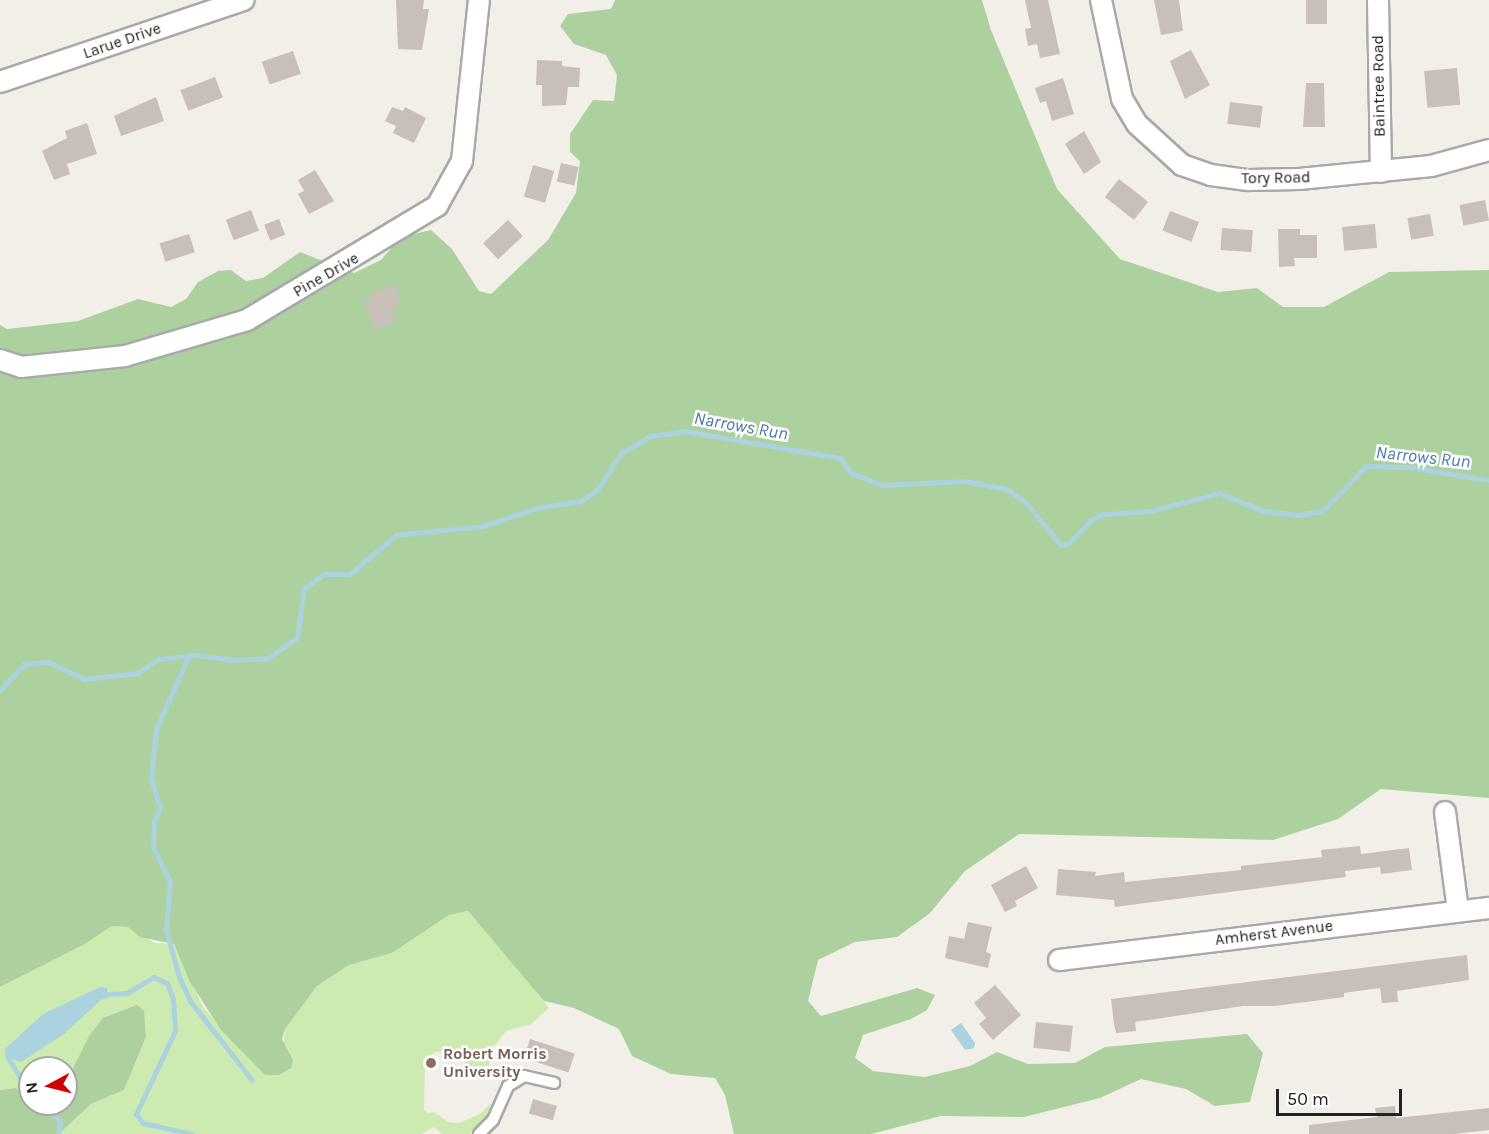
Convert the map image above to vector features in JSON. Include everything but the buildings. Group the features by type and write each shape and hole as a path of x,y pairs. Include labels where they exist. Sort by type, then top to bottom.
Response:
{"street":[{"name":"Larue Drive","path":"0,82 244,0"},
{"name":"Pine Drive","path":"0,360 21,367 125,356 247,320 437,206 462,161 479,0"},
{"name":"Tory Road","path":"1101,0 1122,99 1137,124 1182,165 1211,175 1248,180 1381,172 1431,166 1489,150"},
{"name":"Baintree Road","path":"1378,0 1381,172"},
{"path":"1445,812 1458,911"},
{"name":"Amherst Avenue","path":"1059,960 1489,908"}],"lane":[{"path":"479,1134 493,1120 508,1086 524,1076 554,1083"}],"green space":[{"path":"615,0 982,0 991,30 1057,189 1120,259 1218,292 1257,288 1283,307 1324,307 1389,272 1489,270 1489,798 1381,789 1338,819 1273,840 1019,834 965,871 929,914 897,937 855,942 818,960 808,1001 821,1016 917,988 935,995 927,1010 911,1019 863,1035 855,1058 873,1071 925,1077 970,1066 997,1052 1028,1064 1075,1063 1105,1047 1247,1034 1263,1053 1250,1102 1215,1106 1186,1089 1141,1079 1100,1098 1024,1117 941,1116 871,1134 734,1134 725,1095 715,1078 671,1074 632,1056 619,1029 574,1008 544,1001 468,911 449,915 392,953 349,965 317,986 285,1029 282,1039 293,1060 291,1068 279,1075 265,1075 221,1030 190,982 174,944 140,937 128,927 112,926 85,944 0,987 0,325 7,329 78,321 138,299 171,307 186,299 198,282 218,271 231,270 246,281 263,278 300,252 354,273 381,260 401,237 431,230 452,249 479,291 491,294 548,240 576,193 580,161 570,152 570,134 593,100 614,101 617,75 606,55 574,44 560,26 568,14 611,9"},
{"path":"468,911 509,956 549,1008 531,1024 506,1031 491,1050 489,1066 472,1067 447,1051 434,1052 425,1064 424,1109 428,1113 434,1112 448,1122 459,1123 480,1114 491,1103 489,1114 470,1134 442,1134 434,1127 421,1134 59,1134 91,1104 124,1090 146,1037 78,1072 78,1056 18,1056 18,1090 0,1090 0,987 85,944 112,926 128,927 155,943 174,944 203,1007 265,1075 284,1044 285,1029 317,986 349,965 392,953 449,915"},
{"path":"137,1005 144,1011 146,1037 124,1090 91,1104 59,1134 0,1134 0,1090 18,1090 18,1116 78,1116 78,1058 89,1036 103,1018"}],"water":[{"path":"100,987 107,988 108,998 101,1000 64,1034 30,1056 18,1056 18,1061 5,1057 5,1049 43,1014"},
{"path":"961,1023 975,1043 974,1048 965,1050 951,1030"}],"waterway":[{"name":"Narrows Run","path":"0,690 24,664 49,662 84,679 138,673 158,659 195,655 233,660 268,658 297,638 304,589 324,574 350,574 396,535 483,526 541,507 581,501 597,490 621,453 651,436 685,431 840,458 851,473 882,485 964,481 1007,489 1025,502 1061,545 1068,544 1091,520 1104,514 1150,511 1219,493 1264,511 1297,515 1322,511 1366,466 1408,467 1489,480"},
{"path":"189,655 156,729 151,779 160,807 154,822 153,847 170,882 166,930 179,977 190,1001 252,1080"},
{"path":"109,994 127,993 154,977 167,983 173,999 175,1031 136,1114 143,1123 192,1134"},
{"path":"8,1058 18,1074"},
{"path":"54,1116 60,1122 58,1134"}],"place":[{"name":"Robert Morris University","path":"431,1063"}]}
